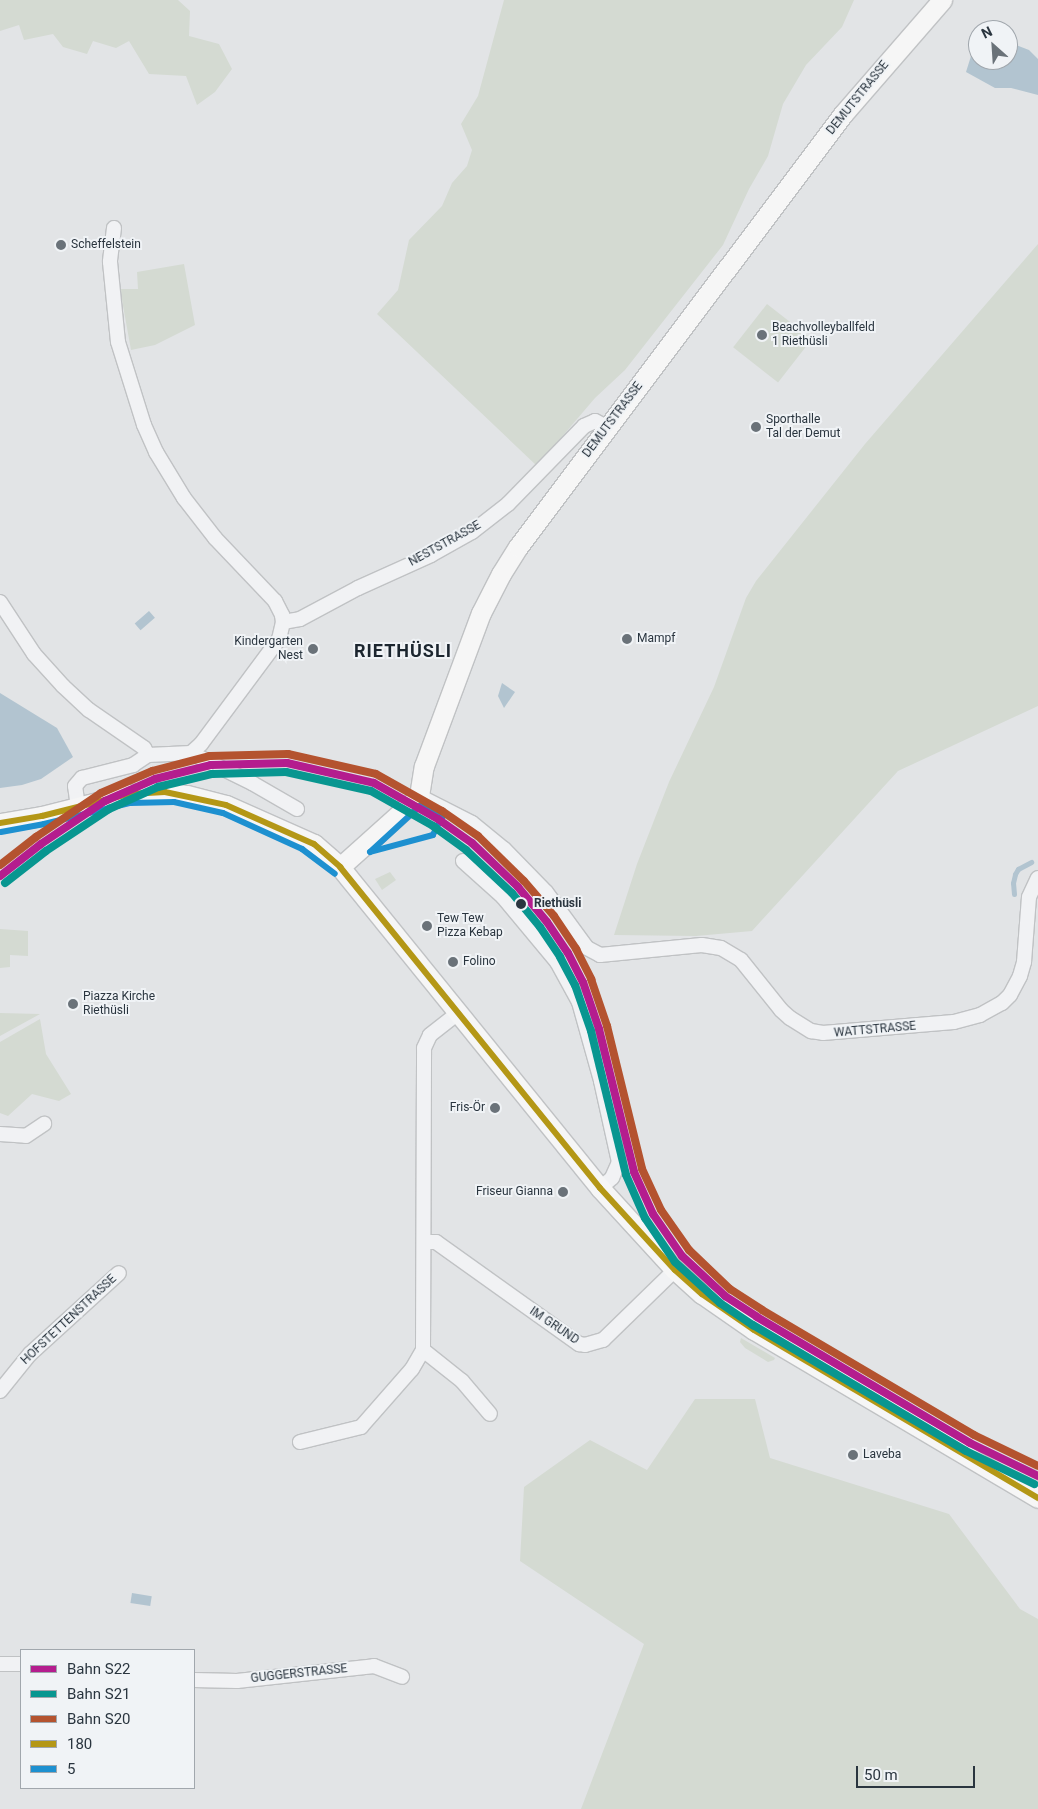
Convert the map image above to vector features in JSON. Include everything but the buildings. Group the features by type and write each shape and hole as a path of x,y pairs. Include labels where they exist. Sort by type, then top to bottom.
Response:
{"main road":[{"name":"DEMUTSTRASSE","path":"418,796 424,766 492,590 518,547 844,114 942,0"},
{"path":"0,822 42,816 130,794 165,792 187,795 226,806 307,841 340,867 457,1014 600,1188 675,1270 724,1311 754,1330 1038,1498"},
{"path":"340,867 418,796"}],"street":[{"path":"114,228 110,262 116,333 126,372 144,425 156,452 184,498 215,538 275,601 282,615 283,622 279,638 201,744 191,753"},
{"name":"NESTSTRASSE","path":"283,622 300,619 358,588 431,555 472,532 508,504 584,426 595,421 608,428"},
{"path":"0,602 34,654 63,686 102,720 144,748 148,755"},
{"path":"78,807 75,786 82,778 133,765 148,755 191,753 252,783 297,809"},
{"name":"WATTSTRASSE","path":"418,796 472,823 504,849 546,892 587,948 600,954 702,945 721,948 748,967 781,1010 790,1018 811,1031 823,1033 948,1023 965,1020 992,1011 1017,986 1024,962 1029,897 1038,878"},
{"path":"463,861 503,898 557,962 579,1002 601,1081 619,1162 612,1178 600,1188"},
{"path":"300,1442 361,1427 412,1368 423,1350 424,1048 430,1035 457,1014"},
{"path":"0,1134 26,1136 44,1124"},
{"name":"IM GRUND","path":"424,1242 436,1242 563,1333 579,1344 585,1345 603,1340 675,1270"},
{"name":"HOFSTETTENSTRASSE","path":"0,1391 30,1354 119,1272"},
{"path":"423,1350 462,1381 490,1414"},
{"path":"0,1664 20,1664"},
{"name":"GUGGERSTRASSE","path":"195,1680 237,1681 374,1666 402,1677"}],"shaded area":[{"path":"0,0 178,0 190,11 189,36 219,44 232,69 215,92 197,105 186,76 149,74 129,41 116,48 93,41 87,54 63,47 53,34 24,40 19,25 0,31"},
{"path":"504,0 854,0 842,27 806,65 783,104 768,156 749,189 723,245 625,370 595,398 537,466 377,314 398,290 409,240 442,206 452,183 467,166 472,150 461,124 478,96"},
{"path":"1038,244 1038,706 898,771 752,931 696,936 614,935 637,864 669,782 714,687 746,598 756,581 865,444"},
{"path":"184,264 195,325 155,345 131,350 120,289 138,289 137,272"},
{"path":"767,304 812,339 778,382 733,347"},
{"path":"390,872 396,880 382,890 375,879"},
{"path":"0,929 28,931 28,956 10,955 10,967 0,968"},
{"path":"0,1013 40,1014 0,1036"},
{"path":"40,1019 46,1054 71,1094 59,1101 32,1094 8,1116 0,1113 0,1042"},
{"path":"741,1338 775,1358 774,1360 768,1362 745,1348 740,1342"},
{"path":"695,1399 755,1399 770,1458 949,1514 1020,1609 1038,1619 1038,1809 581,1809 644,1644 520,1561 524,1487 590,1440 647,1470"}],"water":[{"path":"1018,46 1029,50 1038,59 1038,95 1011,88 995,88 966,72 968,66 968,70 1018,70"},
{"path":"149,611 155,618 141,630 135,623"},
{"path":"502,683 515,692 504,708 498,696"},
{"path":"0,693 57,728 73,757 41,779 22,785 0,788"},
{"path":"132,1593 152,1596 150,1606 130,1603"}],"waterway":[{"path":"1014,894 1013,883 1015,874 1018,869 1031,862"}],"railway":[{"path":"1013,1463 1038,1474"}],"rail line":[{"name":"S20","path":"0,865 36,837 101,793 152,771 210,756 288,754 376,774 442,811 478,836 524,881 554,916 576,949 591,979 607,1026 642,1169 661,1210 689,1250 730,1289 762,1310 974,1435 1038,1466"},
{"name":"S22","path":"0,876 41,844 105,801 155,779 211,765 287,763 374,783 438,819 472,843 518,887 547,922 568,953 583,982 599,1029 634,1172 653,1214 682,1256 725,1296 757,1317 970,1443 1038,1476"},
{"name":"S21","path":"5,883 46,851 109,809 158,787 212,774 286,772 371,791 433,826 466,850 512,893 540,927 560,957 575,985 591,1031 626,1175 645,1218 675,1262 720,1303 753,1325 966,1451 1034,1484"}],"transit line":[{"name":"180","path":"0,823 42,816 129,794 165,792 226,805 314,844 340,867 600,1188 675,1270 702,1294 754,1330 1038,1498"},
{"name":"5","path":"1,832 44,824 130,803 174,802 223,813 302,849 335,874"},
{"name":"5","path":"420,806 442,817 433,835 370,852 420,806"}],"place":[{"name":"Scheffelstein","path":"61,245"},
{"name":"Beachvolleyballfeld 1 Riethüsli","path":"762,335"},
{"name":"Sporthalle Tal der Demut","path":"756,427"},
{"name":"Mampf","path":"627,639"},
{"name":"Kindergarten Nest","path":"313,649"},
{"name":"Riethüsli","path":"521,904"},
{"name":"Tew Tew Pizza Kebap","path":"427,926"},
{"name":"Folino","path":"453,962"},
{"name":"Piazza Kirche Riethüsli","path":"73,1004"},
{"name":"Fris-Ör","path":"495,1108"},
{"name":"Friseur Gianna","path":"563,1192"},
{"name":"Laveba","path":"853,1455"}],"district":[{"name":"RIETHÜSLI","path":"403,651"}]}
